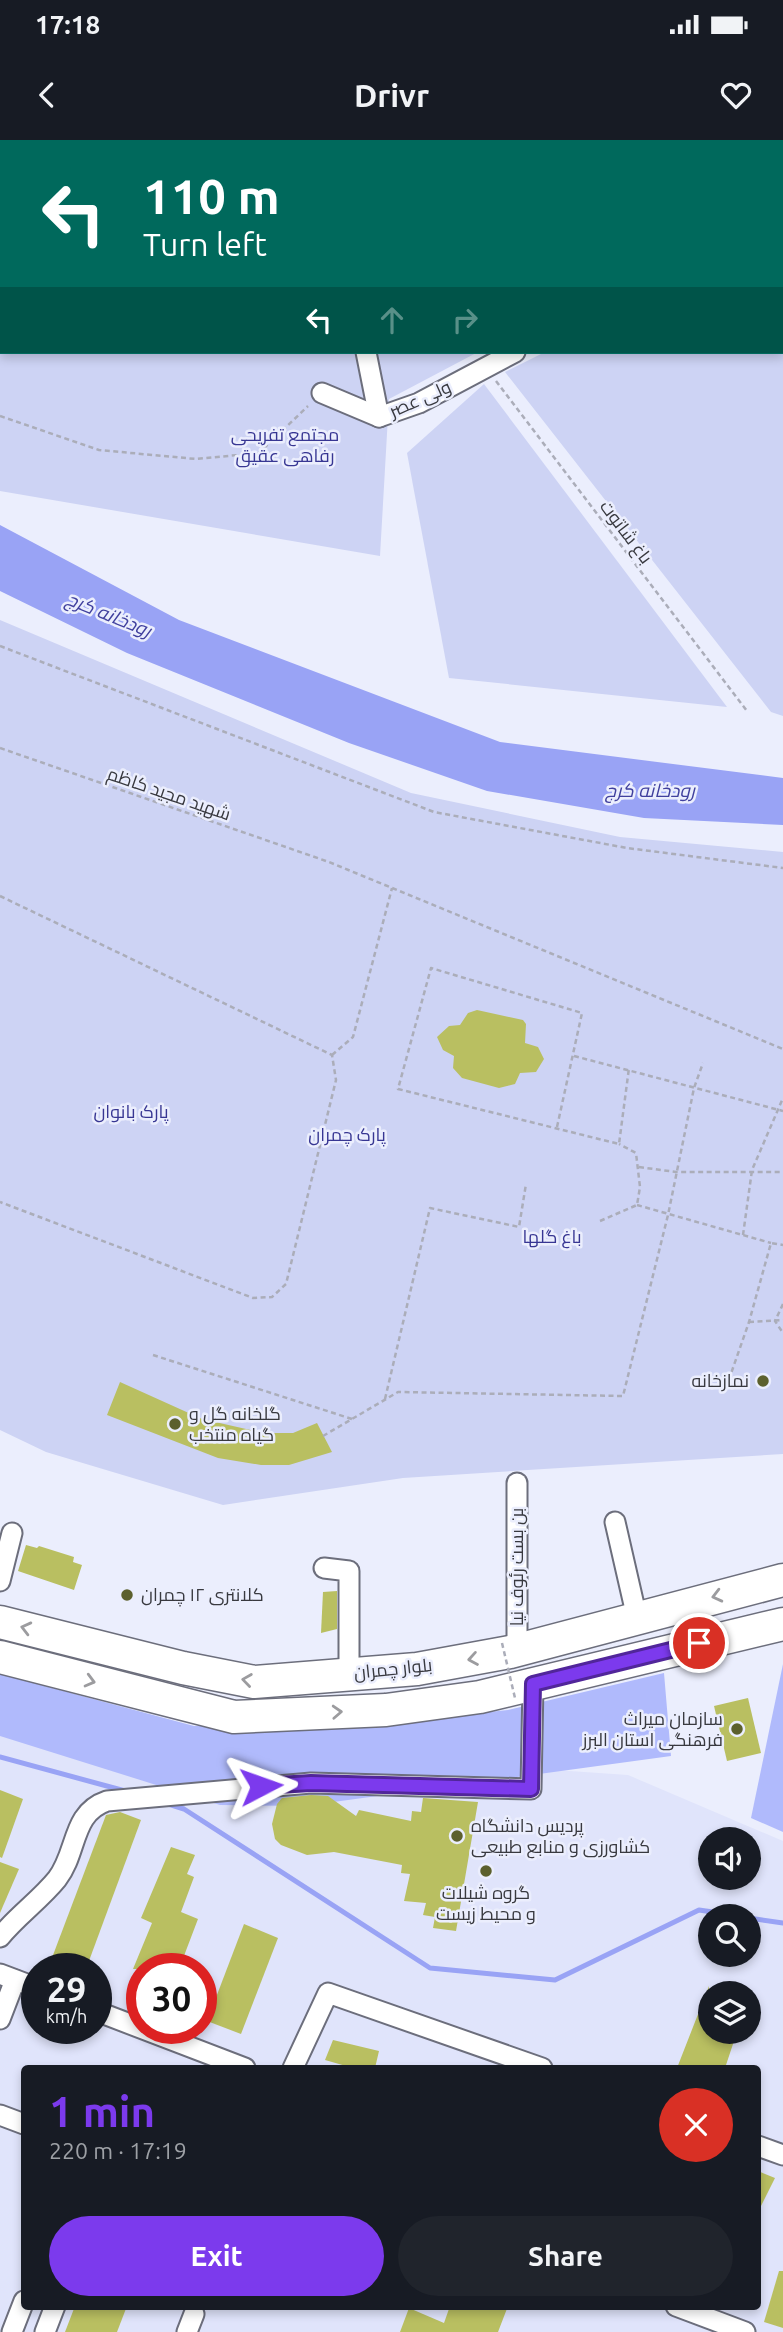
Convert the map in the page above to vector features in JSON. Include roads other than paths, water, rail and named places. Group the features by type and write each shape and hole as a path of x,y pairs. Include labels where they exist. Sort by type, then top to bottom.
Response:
{"main road":[{"name":"بلوار چمران","path":"0,1622 183,1668 254,1682 416,1669 637,1618 783,1580"},
{"path":"0,1657 233,1717 386,1710 524,1691 783,1624"}],"street":[{"path":"366,354 379,417"},
{"name":"ولی عصر","path":"322,393 379,417 419,403 511,354"},
{"name":"بن بست رئوف نیا","path":"509,1647 517,1483"},
{"path":"615,1522 637,1618"},
{"path":"0,1581 12,1533"},
{"path":"324,1568 349,1571 349,1674"},
{"path":"0,1937 58,1878 83,1816 95,1805 107,1801 311,1783 531,1789 524,1691"},
{"path":"0,2019 8,1977"},
{"path":"294,2065 328,1993 514,2064"},
{"path":"112,2017 237,2065"},
{"path":"0,2115 21,2123"},
{"path":"761,2147 783,2155"},
{"path":"12,2332 21,2309"},
{"path":"45,2332 53,2310"},
{"path":"687,2310 745,2332"}],"water":[{"name":"رودخانه کرج","path":"0,525 179,620 500,742 783,778 783,825 644,818 487,791 349,743 127,653 0,591"}],"waterway":[{"path":"0,1757 129,1792"},
{"path":"165,1803 184,1809 430,1968 555,1980 698,1910"},
{"path":"761,1920 783,1923"}],"place":[{"name":"نمازخانه","path":"763,1381"},
{"name":"گلخانه گل و گیاه منتخب","path":"175,1424"},
{"name":"کلانتری ۱۲ چمران","path":"127,1595"},
{"name":"سازمان میراث فرهنگی استان البرز","path":"737,1729"},
{"name":"پردیس دانشگاه کشاورزی و منابع طبیعی","path":"457,1836"},
{"name":"گروه شیلات و محیط زیست","path":"486,1871"}],"park label":[{"name":"مجتمع تفریحی رفاهی عقیق","path":"285,445"},
{"name":"پارک بانوان","path":"131,1112"},
{"name":"پارک چمران","path":"347,1135"},
{"name":"باغ گلها","path":"552,1237"}]}
